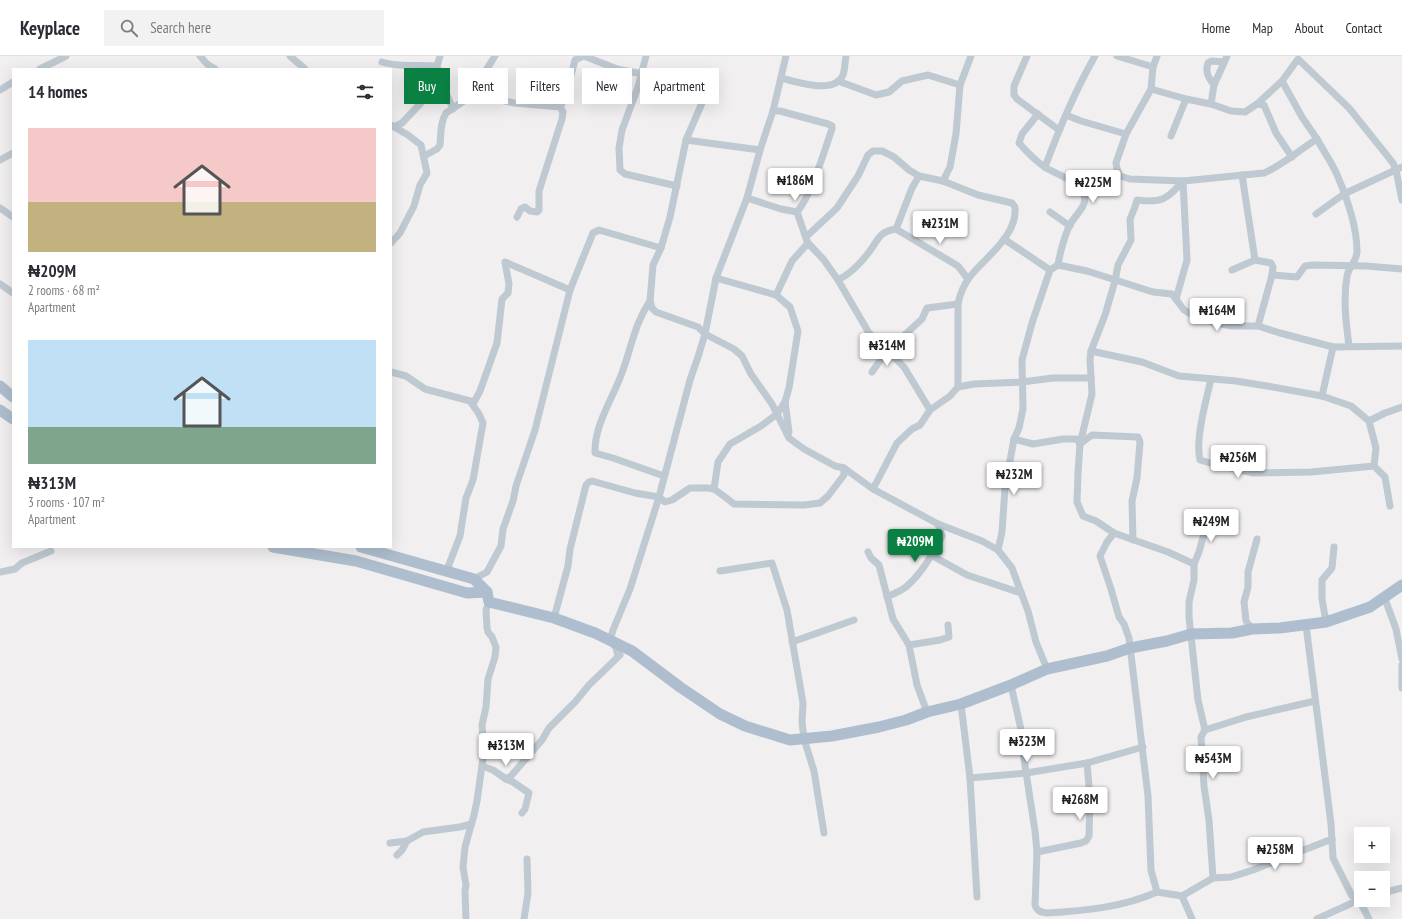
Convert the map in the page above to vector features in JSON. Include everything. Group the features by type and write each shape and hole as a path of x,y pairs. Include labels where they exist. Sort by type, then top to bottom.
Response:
{"main road":[{"path":"0,386 12,396"},
{"path":"0,410 12,418"},
{"path":"280,548 356,561 467,593 488,597 595,632 632,651 680,688 720,714 745,726 790,740 849,734 906,720 927,712 961,704 1011,686 1047,669 1107,656 1130,648 1167,641 1192,634 1232,633 1252,629 1280,628 1326,622 1370,607 1402,585"},
{"path":"365,548 474,579 488,597"}],"street":[{"path":"42,68 66,56"},
{"path":"200,56 207,64 213,68"},
{"path":"290,56 304,68"},
{"path":"392,126 402,123 420,104 430,89 440,56"},
{"path":"487,68 495,56"},
{"path":"560,107 565,98 575,60 584,56 617,69 640,73"},
{"path":"642,68 646,56"},
{"path":"618,656 616,648 610,640 630,589 659,497 690,380 705,334 716,278 747,198 760,150 773,111 786,56"},
{"path":"781,78 814,85 828,86 838,82 843,75 846,56"},
{"path":"942,181 950,167 956,134 960,84 971,56"},
{"path":"1027,56 1014,86 1014,95 1059,130"},
{"path":"1045,167 1059,130 1094,56"},
{"path":"1117,56 1152,68"},
{"path":"1157,56 1152,68 1151,89 1126,134 1116,163 1120,176 1130,179 1183,180 1264,173 1317,140"},
{"path":"1151,89 1186,99 1211,104 1231,111 1245,112 1257,104 1282,81 1301,57 1349,108 1399,169 1402,200"},
{"path":"1214,85 1207,74 1206,68 1208,63 1226,59"},
{"path":"1211,104 1214,85 1226,59"},
{"path":"382,62 391,65 403,66 436,66 444,76 447,95 453,109"},
{"path":"838,82 876,95 889,92 902,81 928,75 960,84"},
{"path":"640,78 622,130 619,148 620,170 625,174 677,186"},
{"path":"1282,81 1338,176 1352,217 1357,245 1356,260 1347,275 1345,317 1349,346"},
{"path":"0,90 12,83"},
{"path":"1172,136 1186,99"},
{"path":"508,102 560,107"},
{"path":"424,156 440,145 441,122 446,113 460,104"},
{"path":"702,104 686,140 670,217 653,265 650,301 652,308 656,312 698,327 705,334 742,356 751,374 772,404 789,438 804,449 835,466 844,468 873,488 938,524 982,540 998,550 1012,568 1028,611 1038,648 1047,669"},
{"path":"1257,104 1264,105 1276,133 1292,156"},
{"path":"517,217 522,208 525,207 537,212 539,210 538,191 562,118 563,112 560,107"},
{"path":"773,111 780,111 832,126 832,130 810,189 803,205 797,212"},
{"path":"1038,114 1022,134 1019,143 1045,167 1071,181 1082,189 1084,196 1083,205 1070,226 1061,250 1058,265"},
{"path":"1066,115 1126,134"},
{"path":"392,126 408,135 421,145 427,173 420,185 414,206 400,233 392,242"},
{"path":"686,140 760,150"},
{"path":"776,295 792,261 807,240 837,208 858,176 868,155 873,151 882,151 894,157 909,170 919,176 942,181 978,195 1012,203 1015,207 1014,221 1004,239 992,255 979,266 968,279 961,291 958,304 958,387"},
{"path":"0,160 12,154"},
{"path":"1316,214 1344,194 1399,169"},
{"path":"896,228 912,188 919,176"},
{"path":"1242,176 1255,260"},
{"path":"1183,180 1175,191 1162,200 1151,202 1137,200 1130,219 1130,240 1118,265 1115,281 1105,314 1091,351 1092,394 1080,444 1077,502 1083,516 1096,521 1114,533 1168,552 1194,564"},
{"path":"1176,299 1187,260 1183,180"},
{"path":"747,198 781,209 797,212"},
{"path":"0,208 12,216"},
{"path":"797,212 807,240 838,280 869,333 904,367 930,410"},
{"path":"1050,212 1070,226"},
{"path":"838,280 860,264 878,238 886,230 896,228 958,266 968,279"},
{"path":"474,579 487,572 501,546 503,529 535,430 570,290 593,233 599,230 660,248"},
{"path":"1004,239 1050,270"},
{"path":"1232,270 1255,260 1272,263 1272,275 1258,326"},
{"path":"473,404 480,391 497,343 502,299 508,293 509,284 505,262 570,290"},
{"path":"998,550 1002,532 1005,488 1014,439 1019,428 1022,409 1022,360 1032,323 1050,270 1058,265 1087,271 1154,292 1172,294 1184,310 1194,316 1231,326 1258,326 1333,347 1402,346"},
{"path":"1272,275 1297,277 1305,266 1309,265 1366,266 1402,269"},
{"path":"714,489 718,462 730,444 761,426 777,414 785,402 789,388 798,331 790,307 776,295 716,278"},
{"path":"0,284 12,289"},
{"path":"650,301 642,313 634,331 623,370 599,428 595,444 595,453 664,476"},
{"path":"872,372 887,351 922,320 927,308 958,304"},
{"path":"1322,396 1333,347"},
{"path":"1091,351 1142,362 1179,376 1236,381 1322,396 1351,406 1369,421 1376,448 1374,466"},
{"path":"392,372 406,376 425,389 470,401 483,423 473,480 466,498 460,536 448,567 453,572"},
{"path":"873,488 896,443 912,429 920,425 930,410 950,396 958,387 974,384 1022,382 1053,378 1091,378"},
{"path":"1211,379 1198,451 1200,460 1253,473 1311,472 1374,466"},
{"path":"785,402 789,438"},
{"path":"1369,421 1402,407"},
{"path":"1080,444 1092,435 1138,437 1140,442 1137,478 1132,501 1133,540"},
{"path":"1014,439 1033,444 1063,439 1077,439 1080,444"},
{"path":"1374,466 1385,477 1390,506"},
{"path":"554,618 568,566 570,548 586,485 589,482 592,481 635,493 659,497 666,502 672,500 690,488 714,489 726,496 734,504 804,505 820,503 828,496 844,475 844,468"},
{"path":"1205,730 1198,700 1191,641 1192,634 1189,602 1194,580 1194,564 1199,552 1209,515"},
{"path":"887,597 906,587 921,571 942,536 938,524"},
{"path":"1114,533 1107,542 1100,556 1119,617 1124,624 1129,638 1148,796 1151,870 1157,892"},
{"path":"1252,629 1246,621 1244,602 1248,587 1248,572 1257,540"},
{"path":"1326,622 1322,599 1322,580 1332,568 1334,547"},
{"path":"0,572 15,569 22,563 51,551"},
{"path":"868,552 871,558 879,565 893,619 909,645 917,685 927,712"},
{"path":"931,555 967,575 1021,593"},
{"path":"720,571 772,563 787,610 803,703 802,722 804,739 814,771 824,833"},
{"path":"1384,596 1396,629 1402,659"},
{"path":"466,919 466,885 463,859 466,839 477,801 484,751 482,725 486,707 488,679 495,657 496,647 487,628 486,610 488,597"},
{"path":"792,642 854,620"},
{"path":"1306,624 1333,858 1352,896 1354,897"},
{"path":"909,645 950,637 948,625"},
{"path":"506,779 511,776 542,740 549,728 575,702 588,685 618,656 632,651"},
{"path":"1402,665 1402,688"},
{"path":"1011,686 1022,734 1037,852 1034,904 1036,909 1040,912 1055,913 1112,906 1137,900 1157,892 1182,896 1213,878 1231,877 1253,870 1332,839"},
{"path":"1213,878 1209,820 1200,745 1201,737 1205,730 1246,717 1315,701"},
{"path":"961,704 970,778 977,897"},
{"path":"970,778 1000,774 1026,773 1087,763 1143,747"},
{"path":"1037,852 1081,843 1086,841 1089,836 1090,798 1087,763"},
{"path":"482,766 513,782 529,793 525,809 522,813"},
{"path":"390,843 407,841 423,832 471,824"},
{"path":"397,855 407,841"},
{"path":"524,919 528,893 527,859"},
{"path":"1390,891 1402,888"},
{"path":"1182,896 1192,919"},
{"path":"1318,919 1354,902"},
{"path":"1364,907 1369,919"}]}
